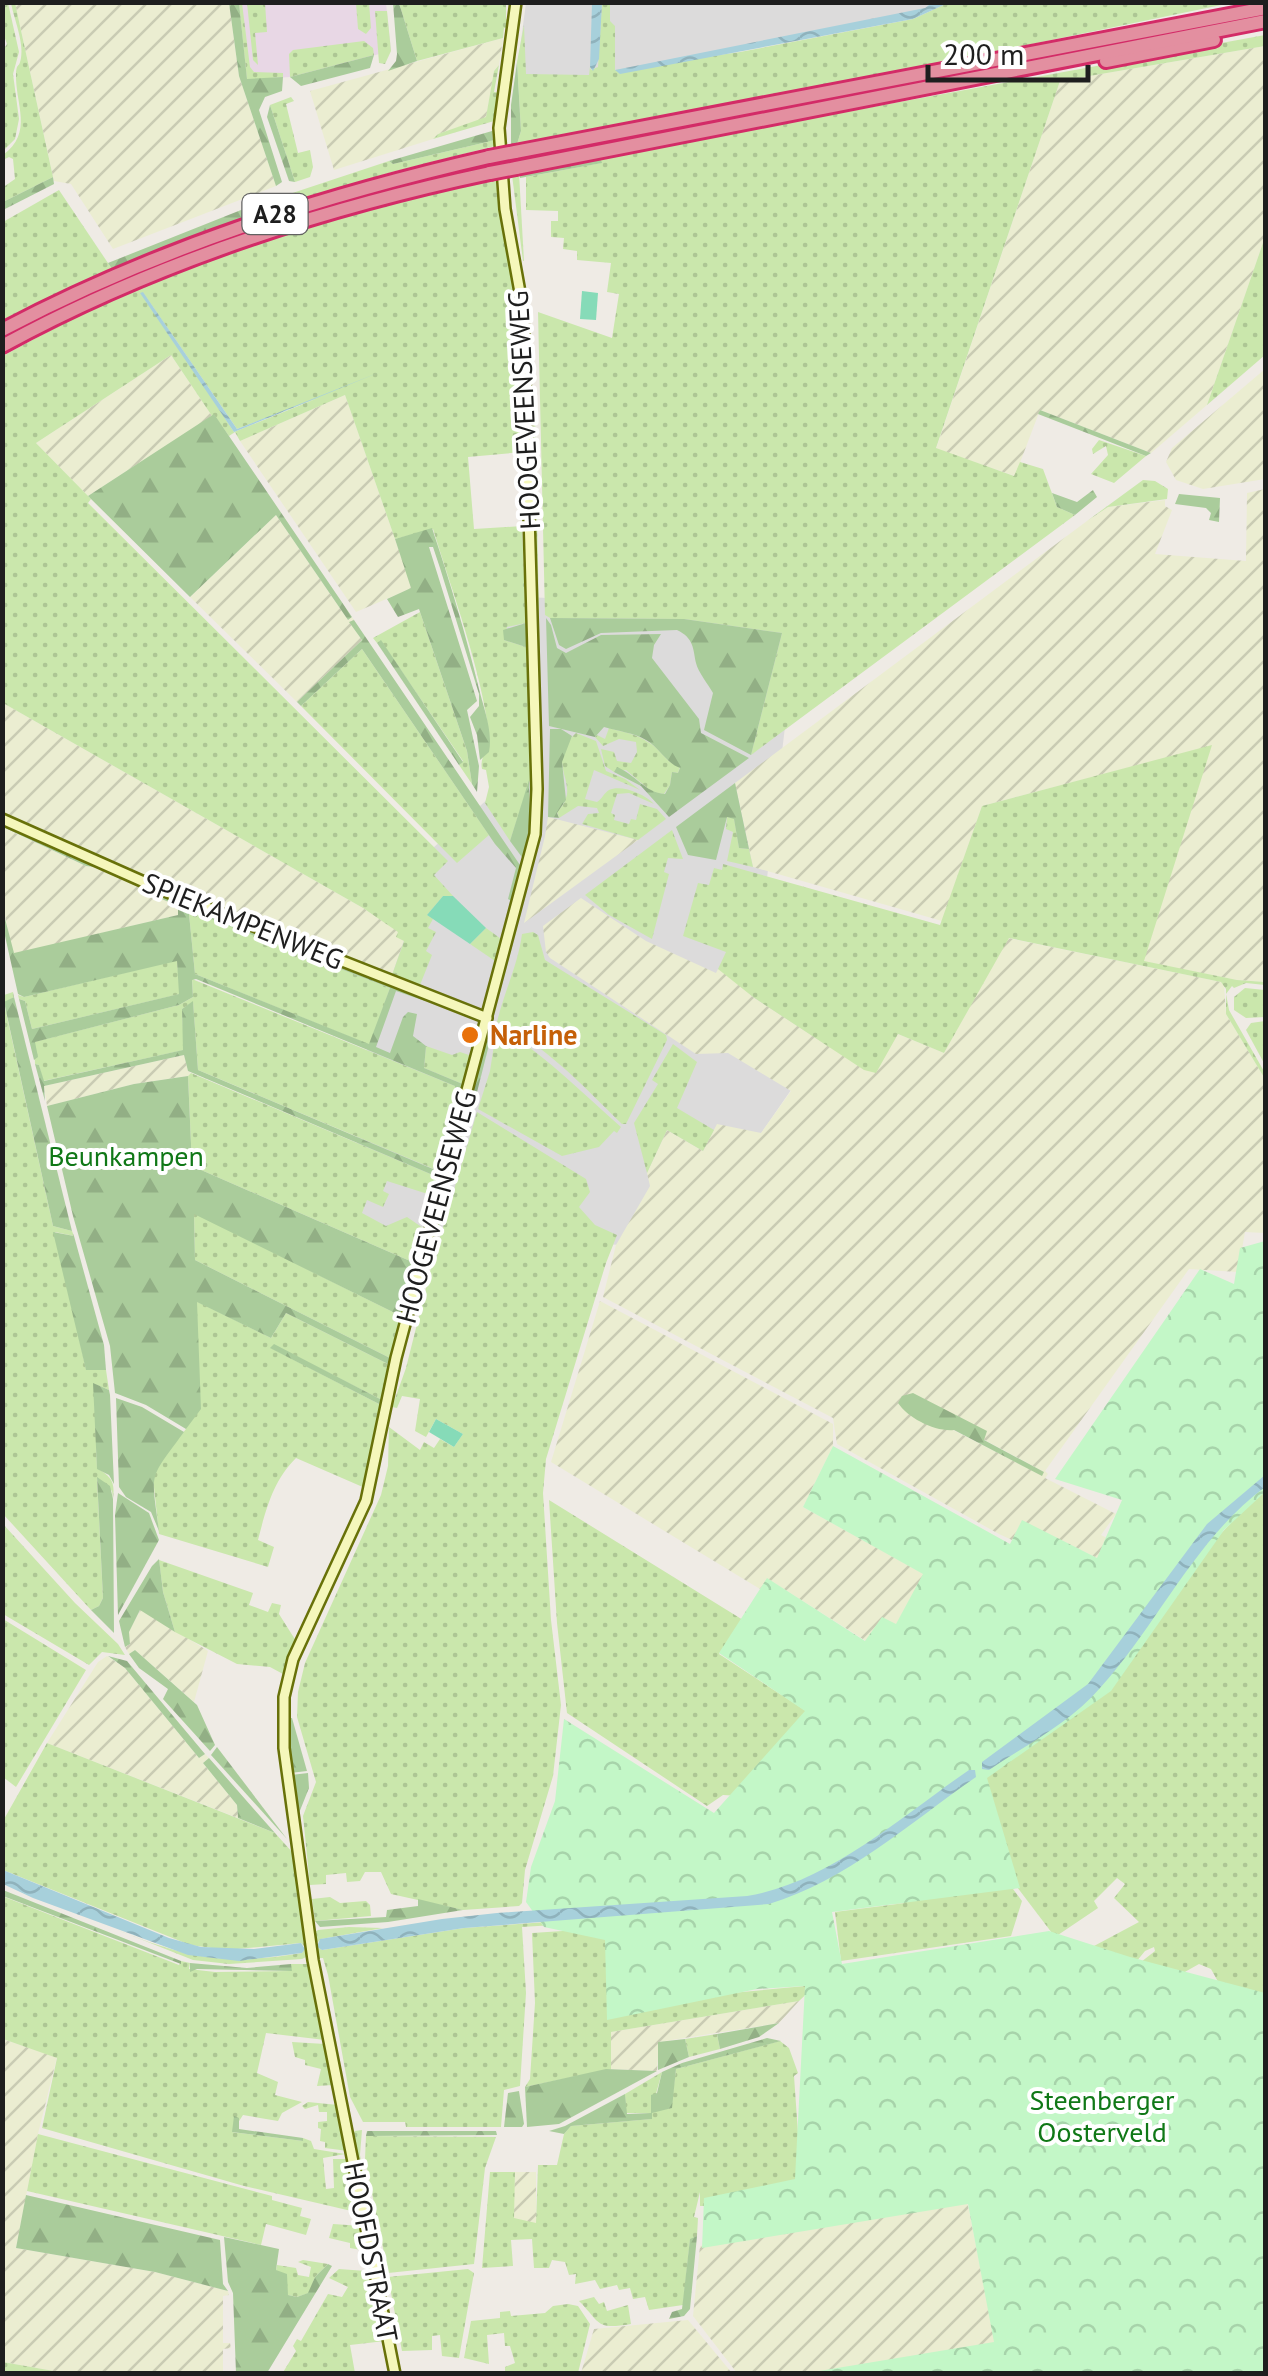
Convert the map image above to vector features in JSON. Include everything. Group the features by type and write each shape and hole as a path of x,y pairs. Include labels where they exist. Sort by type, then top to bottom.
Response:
{"highway":[{"name":"A28","path":"1155,29 1256,2"},
{"name":"A28","path":"2,330 127,270 241,225 347,192 490,158 507,146 1266,8"},
{"name":"A28","path":"2,346 115,290 244,238 345,207 516,168 1266,21"},
{"name":"A28","path":"1002,73 1082,65 1266,30"}],"main road":[{"name":"HOOGEVEENSEWEG","path":"347,2130 313,1960 296,1844 284,1748 285,1686 300,1642 366,1501 396,1358 529,866 537,822 523,308 504,209 507,146 499,125 516,2"},
{"name":"SPIEKAMPENWEG","path":"2,819 162,890 487,1018"},
{"name":"HOOFDSTRAAT","path":"347,2130 395,2374"}],"shaded area":[{"path":"239,3 386,3 391,51 290,77 247,80"},
{"path":"526,3 959,3 741,47 620,85 516,78"},
{"path":"500,596 799,609 758,954 831,1032 760,1135 651,1197 623,1245 379,1234 350,1214 371,1014 414,865 509,780"}],"green space":[{"path":"3,2 8,3 19,52 13,74 19,119 15,139 3,151 2,52 7,44"},
{"path":"11,3 15,3 53,177 3,202 2,188 15,179 13,159 3,160 3,155 18,137 21,117 16,73 21,45"},
{"path":"15,3 229,3 239,76 276,186 113,249 71,184 54,181"},
{"path":"229,3 239,3 247,79 283,77 282,91 265,97 259,110 282,182 276,186 239,76"},
{"path":"239,3 250,67 254,72 283,73 283,77 247,80"},
{"path":"247,3 265,3 267,32 255,33 258,65 253,60"},
{"path":"356,3 369,3 371,28 366,34 358,29"},
{"path":"393,3 399,3 417,61 388,71 397,54"},
{"path":"399,3 506,3 506,19 512,21 511,27 504,28 503,38 417,61"},
{"path":"602,3 610,3 610,21 615,26 615,70 740,52 913,19 948,3 1231,3 517,144 521,131 517,62 524,25 526,74 589,75 590,67 598,67"},
{"path":"375,11 387,11 391,51 385,64 379,63"},
{"path":"1265,12 1265,17 511,164 511,158"},
{"path":"1265,35 1265,46 1060,81 936,448 1014,476 1020,462 1043,469 1057,507 1075,515 751,755 782,633 684,619 545,615 538,312 612,338 619,294 607,292 611,263 577,260 577,251 563,249 564,238 551,237 551,221 558,221 558,211 526,210 526,177 601,163 600,157"},
{"path":"503,38 486,118 334,170 310,91"},
{"path":"364,41 373,48 374,55 290,77 289,54 293,50"},
{"path":"1265,46 1265,237 1207,405 1151,453 1040,410 1015,476 936,449 1060,81"},
{"path":"374,55 370,68 301,86 290,77"},
{"path":"517,62 521,131 517,144 511,145 511,105"},
{"path":"499,65 494,92 501,93 494,121 433,139 486,117 494,71"},
{"path":"291,97 294,101 286,104 298,153 310,150 313,167 310,177 295,182 270,105"},
{"path":"270,105 295,182 289,181 267,117"},
{"path":"492,131 496,131 499,145 392,172 243,218 241,210 389,161 393,164 487,142 493,139"},
{"path":"492,131 493,140 487,142 393,164 389,161"},
{"path":"600,157 602,163 520,178 520,173"},
{"path":"500,160 500,166 322,210 3,342 3,335 130,273 289,213"},
{"path":"519,173 524,261 512,175"},
{"path":"53,177 54,184 3,210 3,202"},
{"path":"500,178 520,317 523,452 468,457 474,529 522,526 526,623 507,627 504,640 526,647 533,771 510,841 485,803 489,787 482,764 489,738 485,708 433,529 395,539 345,395 240,441 235,432 229,436 212,416 171,355 36,443 91,499 88,503 448,861 434,875 453,896 443,896 427,915 433,919 428,928 436,932 426,951 432,955 420,985 392,975 404,941 396,937 398,932 363,908 3,703 3,356 122,296 244,246 307,224 435,190","holes":["142,291 237,429 318,398 234,432"]},
{"path":"59,190 112,269 3,320 3,222"},
{"path":"241,210 243,218 112,269 108,263"},
{"path":"1265,237 1265,355 1207,405"},
{"path":"582,291 598,293 596,320 580,319"},
{"path":"171,355 212,416 88,496 36,443"},
{"path":"1265,369 1265,479 1203,489 1176,480 1166,462 1172,448"},
{"path":"345,395 412,588 356,612 240,441"},
{"path":"1040,410 1151,453 1146,456 1038,414"},
{"path":"535,413 543,817 539,830 528,414"},
{"path":"214,414 352,617 348,620 276,515 190,597 88,496"},
{"path":"1099,440 1146,456 1114,483 1091,474 1108,455 1106,446 1093,454"},
{"path":"1143,480 1155,481 1168,489 1167,499 1108,507 1087,521"},
{"path":"1265,489 1265,982 1143,962 1211,746 982,806 942,921 753,867 735,783 1087,521 1108,507 1165,500 1165,506 1172,510 1155,554 1246,561 1247,493"},
{"path":"1093,490 1097,497 1075,515 1057,507 1052,493 1077,502"},
{"path":"1179,494 1220,498 1219,522 1209,520 1211,513 1206,508 1175,504"},
{"path":"276,515 348,620 352,617 350,623 362,640 297,702 190,597"},
{"path":"432,528 489,729 489,752 480,760 470,717 479,706 479,694 433,547 429,547 477,701 467,710 479,766 477,792 419,609 398,617 387,599 411,588 395,539"},
{"path":"420,612 467,751 472,784 459,765 463,761 381,641 377,643 373,638"},
{"path":"546,618 557,648 566,653 601,635 661,634 652,658 699,719 701,733 749,758 669,817 641,786 614,772 617,767 665,794 672,772 678,773 680,768 651,743 604,727 595,737 549,726"},
{"path":"550,618 684,619 782,633 751,755 704,730 713,693 697,667 692,644 683,633 601,633 566,649 559,645"},
{"path":"354,620 522,868 513,902 508,899 516,868 495,844 362,649 301,706 297,702 362,640 349,622"},
{"path":"526,623 526,647 504,640 503,630"},
{"path":"381,640 463,762 459,765 377,643"},
{"path":"362,649 489,835 457,863 301,706"},
{"path":"3,703 399,932 404,940 392,975 185,897 3,814"},
{"path":"609,728 644,739 680,767 678,773 672,772 664,794 652,792 626,770 614,772 605,766 601,749 614,752 617,761 631,763 637,752 636,742 619,739 603,746 595,737 605,739"},
{"path":"550,729 561,729 572,736 562,762 566,800 557,813 559,818 548,817"},
{"path":"576,733 596,741 606,771 640,790 594,770 585,799 597,802 609,790 626,789 654,804 629,793 617,794 611,813 614,820 629,824 631,819 636,820 640,804 657,809 666,819 638,840 582,824 588,814 599,813 597,808 578,806 559,818 557,812 567,791 563,751"},
{"path":"1212,745 1144,961 1265,985 1232,986 1226,994 1221,982 1009,938 944,1053 898,1034 876,1073 864,1070 753,997 718,969 726,952 683,936 698,883 709,885 714,868 722,870 723,864 940,925 982,806"},
{"path":"529,780 530,820 524,860 510,841"},
{"path":"735,783 749,849 739,848 734,819 727,817 716,860 688,855 676,827"},
{"path":"548,817 638,840 524,923 545,836"},
{"path":"727,817 734,818 739,848 749,849 753,867 727,861 733,832 726,829"},
{"path":"2,822 103,868 86,866 3,827"},
{"path":"2,827 86,866 103,868 158,892 158,897 178,906 178,915 13,954 3,907"},
{"path":"672,830 683,859 668,858 664,872 669,874 652,939 609,915 585,895"},
{"path":"158,892 188,904 195,974 369,1044 390,988 195,913 196,907 430,997 425,1001 396,991 376,1047 390,1053 403,1017 408,1012 417,1014 413,1036 426,1046 424,1068 465,1085 461,1098 455,1097 455,1086 196,979 192,980 193,997 179,1005 35,1042 38,1057 34,1060 19,999 25,1001 32,1029 179,994 177,961 24,997 18,994 2,907 14,953 178,915 178,906 157,897"},
{"path":"443,896 453,896 486,928 470,944 427,915"},
{"path":"581,898 646,941 716,973 718,969 729,975 753,997 825,1044 898,1034 944,1053 1008,938 1224,985 1226,1014 1265,1079 1265,1233 1245,1232 1238,1272 1189,1269 1045,1471 1045,1478 1116,1514 1101,1535 1107,1538 1097,1558 1022,1521 1012,1540 999,1534 837,1444 833,1418 603,1297 616,1245 650,1186 647,1173 667,1130 703,1151 717,1124 761,1133 791,1091 728,1053 696,1054 550,958 543,926","holes":["953,1430 986,1432 983,1439 1044,1472 1041,1475"]},
{"path":"188,904 196,907 196,913 390,988 370,1045 195,974"},
{"path":"486,928 504,941 498,963 470,944"},
{"path":"522,934 538,935 545,960 666,1035 626,1124 548,1055 497,1022"},
{"path":"177,960 180,994 32,1029 25,1001 18,995 24,997"},
{"path":"192,979 455,1086 460,1104 453,1102 447,1128 453,1130 451,1135 444,1134 434,1169 198,1070 193,1002 182,1009 184,1050 43,1081 39,1065 35,1064 34,1042 179,1005 193,997"},
{"path":"1245,988 1265,990 1265,1017 1246,1018 1234,1010 1234,997"},
{"path":"2,989 4,995 13,992 14,997 4,1003 53,1226 72,1231 74,1236 55,1232 86,1369 106,1370 109,1390 94,1384 97,1468 111,1480 114,1493 113,1499 112,1491 97,1478 103,1598 91,1610 3,1514"},
{"path":"1226,994 1229,1010 1265,1079 1226,1014"},
{"path":"14,997 72,1231 53,1226 4,1002"},
{"path":"193,1001 198,1070 433,1169 444,1133 451,1135 440,1178 188,1071 184,1055 44,1086 45,1101 35,1064 39,1065 44,1081 183,1050 182,1009"},
{"path":"1266,1021 1265,1065 1246,1030 1251,1023"},
{"path":"488,1024 494,1025 473,1108 467,1103"},
{"path":"497,1025 530,1048 621,1127 617,1133 614,1131 599,1147 562,1156 478,1109 490,1071"},
{"path":"673,1044 697,1062 677,1108 714,1130 703,1151 667,1130 647,1173 634,1123 658,1084 652,1080"},
{"path":"426,1046 452,1055 460,1052 472,1056 465,1085 424,1068"},
{"path":"184,1055 191,1073 188,1076 134,1084 47,1106 44,1086"},
{"path":"191,1073 440,1178 434,1196 387,1181 383,1191 389,1194 383,1207 367,1200 362,1213 386,1226 407,1217 426,1230 417,1264 192,1166 188,1076"},
{"name":"Beunkampen","path":"188,1076 192,1166 417,1264 403,1317 194,1214 195,1260 392,1359 390,1365 286,1313 271,1338 197,1302 201,1409 186,1429 146,1405 115,1393 110,1346 47,1106 134,1084"},
{"path":"471,1109 439,1230 434,1230 465,1110"},
{"path":"477,1112 586,1179 590,1192 579,1207 595,1225 617,1235 546,1459 543,1493 561,1705 553,1776 525,1870 522,1903 463,1910 391,1894 381,1872 365,1872 360,1881 347,1882 346,1873 326,1875 326,1884 310,1885 303,1816 316,1782 297,1717 305,1663 381,1495 388,1466 389,1427 420,1450 424,1442 434,1448 440,1439 454,1447 463,1434 436,1419 426,1437 415,1431 420,1399 402,1396 397,1408 392,1407"},
{"path":"194,1213 403,1317 392,1359 195,1260"},
{"path":"53,1232 74,1236 104,1345 106,1370 86,1370"},
{"name":"Steenberger Oosterveld","path":"1265,1241 1265,1492 1224,1530 1111,1691 987,1778 1020,1888 832,1912 842,1964 1049,1931 1265,1993 1265,2373 807,2373 994,2342 968,2204 702,2248 704,2198 795,2179 805,1986 757,1989 607,2020 605,1940 544,1927 526,1902 531,1867 555,1801 564,1719 714,1813 805,1711 719,1653 767,1578 865,1641 882,1617 896,1624 923,1574 803,1507 833,1446 1010,1544 1022,1520 1097,1558 1122,1500 1055,1479 1200,1269 1234,1284 1240,1248"},
{"path":"196,1301 271,1338 286,1313 390,1365 382,1400 274,1345 271,1348 381,1405 365,1488 296,1458 281,1476 267,1506 258,1540 274,1547 268,1567 159,1534 153,1478 159,1462 186,1429 198,1346"},
{"path":"600,1301 833,1424 833,1446 803,1507 924,1574 896,1625 866,1641 768,1579 760,1589 551,1462"},
{"path":"274,1344 382,1400 381,1405 270,1348"},
{"path":"93,1383 109,1390 114,1484 109,1475 97,1469"},
{"path":"913,1393 987,1431 984,1440 1044,1472 1042,1476 954,1430 939,1429 915,1419 898,1403 902,1396"},
{"path":"116,1398 142,1407 184,1432 155,1477 159,1531 151,1512 126,1497 119,1487"},
{"path":"436,1419 463,1434 454,1447 429,1432"},
{"path":"97,1477 110,1486 113,1499 114,1633 91,1610 103,1598"},
{"path":"1265,1487 1266,1990 1260,1998 1221,1987 1211,1969 1199,1964 1183,1973 1141,1962 1155,1951 1154,1947 1136,1962 1094,1946 1139,1922 1114,1898 1125,1884 1117,1878 1094,1901 1098,1908 1055,1937 1017,1887 1013,1889 1022,1901 1011,1936 841,1961 835,1912 905,1903 522,1927 526,1993 520,2086 504,2090 501,2127 406,2127 405,2122 363,2122 350,2097 328,1975 317,1947 322,1950 464,1928 703,1911 1196,1560"},
{"path":"118,1493 149,1513 159,1540 118,1615 115,1515"},
{"path":"549,1500 743,1620 719,1654 806,1711 741,1796 723,1795 707,1806 567,1713"},
{"path":"3,1524 125,1655 102,1652 89,1665 3,1614"},
{"path":"159,1559 163,1592 175,1632 140,1610 129,1632 130,1644 125,1647 119,1621"},
{"path":"159,1560 253,1593 249,1605 268,1612 272,1603 281,1605 279,1614 296,1641 283,1674 270,1667 237,1664 175,1632 163,1592"},
{"path":"141,1609 208,1651 194,1702 135,1650 129,1654 125,1647 130,1644 128,1633"},
{"path":"3,1619 86,1670 16,1787 3,1777"},
{"path":"135,1650 197,1705 215,1745 210,1751 163,1699 168,1689 139,1668 129,1654"},
{"path":"107,1656 125,1668 199,1758 205,1754 209,1758 203,1763 237,1805 238,1818 47,1743 98,1662"},
{"path":"108,1656 127,1661 205,1754 199,1758 125,1668"},
{"path":"286,1718 292,1718 307,1771 290,1773"},
{"path":"47,1743 275,1833 293,1853 308,1956 229,1964 193,1960 115,1929 206,1957 275,1957 302,1953 305,1947 301,1943 227,1950 190,1945 3,1870 3,1821"},
{"path":"217,1747 287,1839 211,1755"},
{"path":"209,1758 275,1833 238,1818 237,1805 203,1763"},
{"path":"308,1773 309,1788 297,1818 291,1775"},
{"path":"3,1890 181,1961 181,1964 3,1896"},
{"path":"2,1896 179,1965 181,1961 190,1963 189,1969 291,1971 291,1964 309,1964 325,2040 266,2033 257,2073 278,2082 275,2095 302,2102 282,2113 278,2121 243,2115 232,2132 303,2138 311,2141 314,2149 345,2154 323,2158 326,2189 334,2188 333,2159 349,2159 360,2213 244,2186 42,2128 57,2058 3,2039"},
{"path":"330,1897 340,1903 366,1901 371,1916 315,1921 312,1899"},
{"path":"418,1899 463,1910 388,1922 320,1927 315,1921 386,1917 387,1910 418,1906"},
{"path":"383,1928 321,1939 317,1943 318,1930"},
{"path":"593,1929 689,1997 816,1985 799,2001 611,2032 611,2069 525,2087 530,2079 535,2003 532,1933"},
{"path":"190,1963 247,1968 291,1964 292,1971 190,1972"},
{"path":"799,2001 779,2023 659,2042 657,2071 611,2069 611,2032"},
{"path":"779,2023 759,2037 720,2049 717,2034"},
{"path":"717,2034 720,2049 689,2057 685,2039"},
{"path":"767,2038 781,2041 676,2069 672,2108 652,2113 652,2119 571,2126 564,2134 549,2131 625,2094 627,2114 651,2113 651,2095 657,2093 662,2072"},
{"path":"2,2039 57,2057 16,2248 155,2272 228,2291 229,2295 223,2296 223,2343 230,2343 231,2348 223,2349 223,2373 65,2373 3,2362"},
{"path":"685,2039 689,2057 658,2070 658,2042"},
{"path":"780,2041 789,2048 798,2073 794,2076 799,2189 705,2206 700,2206 700,2192 694,2217 698,2218 697,2236 690,2240 683,2305 649,2310 645,2297 633,2299 630,2288 619,2290 617,2285 600,2289 595,2280 575,2284 576,2274 569,2275 565,2262 552,2260 549,2268 534,2268 532,2239 511,2240 513,2266 482,2268 490,2172 515,2172 514,2218 536,2223 538,2165 557,2165 564,2134 571,2126 651,2119 651,2113 626,2113 625,2094 662,2072 651,2112 671,2108 676,2069"},
{"path":"292,2042 325,2044 333,2085 317,2086 321,2069 305,2065 305,2060 295,2057"},
{"path":"606,2069 657,2071 559,2124 527,2127 525,2087"},
{"path":"519,2091 524,2124 504,2127 508,2093"},
{"path":"308,2102 338,2105 348,2151 325,2148 325,2142 320,2141 318,2122 327,2121 327,2112 319,2112 318,2105 305,2109 302,2106"},
{"path":"234,2116 239,2118 239,2129 303,2141 232,2132"},
{"path":"362,2130 360,2155 382,2274 378,2273 351,2137"},
{"path":"367,2131 496,2131 497,2135 366,2136"},
{"path":"38,2134 272,2196 272,2200 302,2208 300,2216 311,2219 306,2235 266,2224 261,2245 27,2191"},
{"path":"366,2136 496,2137 485,2168 474,2264 388,2273 365,2159"},
{"path":"515,2172 536,2172 536,2224 513,2219"},
{"path":"26,2195 220,2240 223,2284 228,2291 155,2272 16,2248"},
{"path":"967,2201 996,2345 832,2373 737,2373 693,2316 700,2246"},
{"path":"333,2224 362,2226 367,2251 329,2238"},
{"path":"697,2236 690,2309 684,2316 669,2319 672,2312 682,2309 690,2239"},
{"path":"224,2237 279,2249 276,2270 287,2274 288,2295 308,2293 315,2277 328,2264 332,2266 267,2373 236,2373 233,2293 228,2282"},
{"path":"298,2262 328,2264 315,2277 309,2293 288,2295 277,2265 296,2268 298,2275 309,2277 311,2267"},
{"path":"339,2269 372,2275 385,2341 350,2345 355,2373 282,2374 296,2351 293,2346 297,2339 301,2341 328,2294 342,2297 348,2287 329,2278"},
{"path":"468,2269 474,2273 459,2358 442,2356 440,2335 432,2336 432,2350 402,2351 388,2277"},
{"path":"594,2297 599,2304 604,2302 607,2311 628,2305 631,2324 600,2323 579,2301"},
{"path":"553,2306 578,2306 590,2324 578,2373 505,2373 505,2367 515,2363 510,2346 505,2346 504,2333 487,2335 489,2364 464,2358 471,2321 500,2318 500,2312 510,2311 511,2316 545,2313"},
{"path":"688,2320 732,2373 581,2373 594,2329"},
{"path":"3,2362 65,2373 3,2373"}],"water":[{"path":"592,3 602,3 599,59 593,71 590,67"},
{"path":"932,3 948,3 913,19 620,74 615,70 925,8"},
{"path":"143,292 237,429 380,372 234,432 140,293"},
{"path":"1265,1475 1265,1487 1218,1531 1121,1663 1088,1700 1033,1742 989,1770 982,1769 982,1762 1088,1684 1207,1524"},
{"path":"969,1770 975,1770 976,1777 877,1849 825,1881 769,1904 464,1928 322,1950 317,1947 320,1939 442,1919 747,1896 777,1889 835,1863"},
{"path":"3,1870 169,1938 201,1947 254,1949 301,1943 305,1949 302,1953 239,1961 188,1955 33,1898 3,1884"}],"place":[{"name":"Narline","path":"470,1035"}]}
